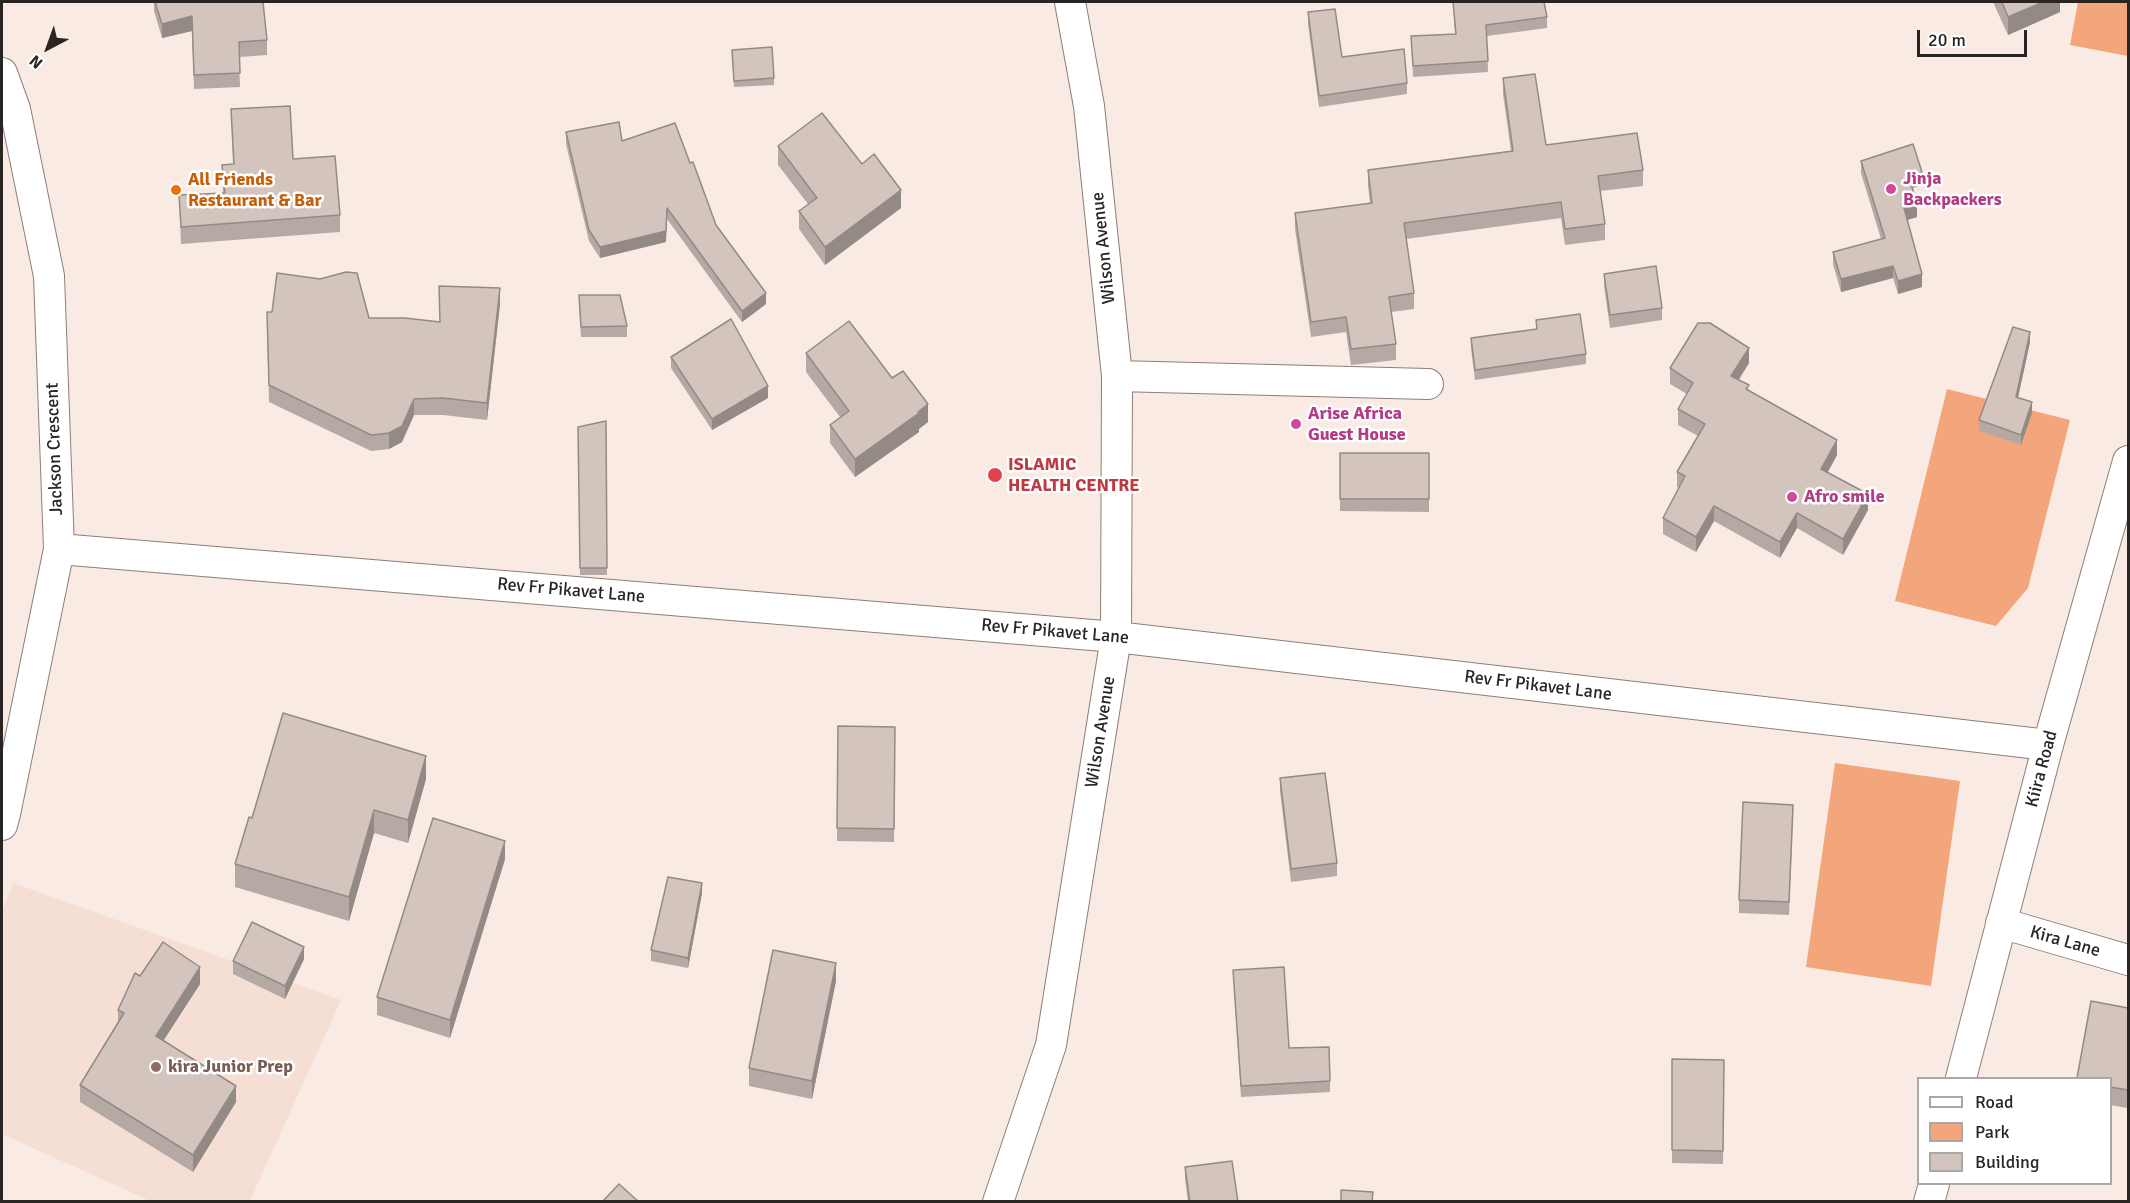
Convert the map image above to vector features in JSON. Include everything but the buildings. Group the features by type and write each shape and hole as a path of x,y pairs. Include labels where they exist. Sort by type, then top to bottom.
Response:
{"street":[{"name":"Wilson Avenue","path":"998,1202 1051,1045 1116,637 1117,376 1089,105 1070,2"},
{"name":"Jackson Crescent","path":"2,73 15,109 49,276 59,549 2,825"},
{"path":"1117,376 1428,384"},
{"name":"Kiira Road","path":"1961,1077 2048,745 2128,461"},
{"name":"Rev Fr Pikavet Lane","path":"59,549 1116,637 2048,745"},
{"name":"Kira Lane","path":"2001,923 2128,960"},
{"path":"1929,1202 1934,1185"}],"shaded area":[{"name":"kira Junior Prep","path":"13,883 341,1000 250,1201 150,1201 2,1134 2,912"}],"green space":[{"path":"2078,2 2128,2 2128,56 2070,45"},
{"path":"1947,389 2070,420 2028,588 1996,626 1895,601"},
{"path":"1835,763 1960,781 1931,986 1806,967"}],"place":[{"name":"Jinja Backpackers","path":"1891,189"},
{"name":"All Friends Restaurant & Bar","path":"176,190"},
{"name":"Arise Africa Guest House","path":"1296,424"},
{"name":"ISLAMIC HEALTH CENTRE","path":"995,475"},
{"name":"Afro smile","path":"1792,497"},
{"name":"kira Junior Prep","path":"156,1067"}]}
